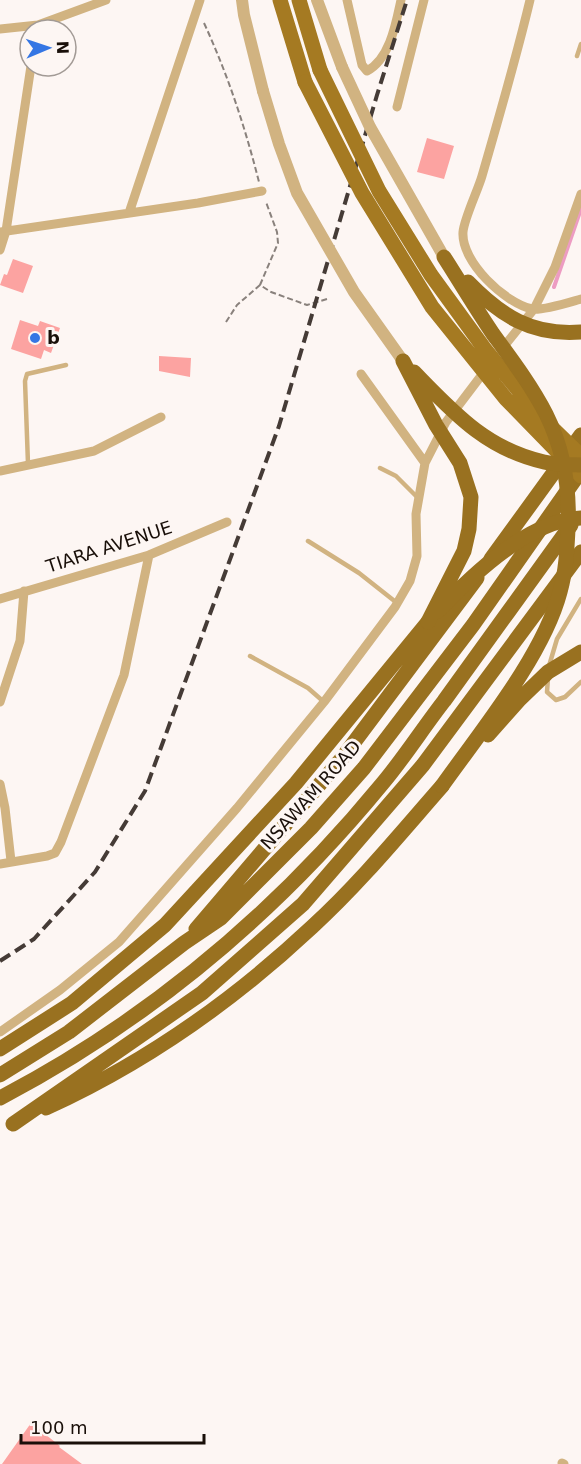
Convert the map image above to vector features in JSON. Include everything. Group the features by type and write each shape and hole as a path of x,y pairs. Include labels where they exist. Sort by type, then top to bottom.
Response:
{"highway":[{"path":"444,257 489,304 512,319 543,331 581,332"},
{"path":"442,786 522,672 550,620 560,593 566,565 570,502 563,456 547,416 528,381 493,334 444,257"},
{"path":"403,361 450,409 483,437 513,452 545,463 581,465"},
{"path":"403,361 436,425 460,463 471,496 469,529 464,551 428,621"},
{"path":"184,943 343,758 581,435"},
{"name":"NSAWAM ROAD","path":"0,1075 69,1032 184,943 221,918 311,828 364,768 473,625 581,474"},
{"path":"0,1098 82,1051 142,1012 237,936 291,885 382,783 581,512"},
{"path":"0,1049 72,1003 165,925 296,783 428,621 459,589 513,543 542,529 572,518 581,518"},
{"path":"6,1126 202,993 303,904 423,765 581,552"},
{"path":"6,1126 91,1088 170,1040 244,988 314,926 352,887 520,699 548,672 581,652"}],"main road":[{"path":"280,0 305,82 362,193 432,307 506,399 581,474"},
{"path":"300,0 320,70 379,191 431,275 484,348 537,413 581,456"}],"street":[{"path":"61,18 106,0"},
{"path":"129,213 200,0"},
{"path":"242,0 263,91 297,192 354,292 403,361"},
{"path":"317,0 342,67 370,127 444,257"},
{"path":"347,0 362,65 367,71 375,67 387,48 401,0"},
{"path":"397,107 424,0"},
{"path":"530,0 513,68 463,232 467,251 481,274 508,298 534,309 581,299"},
{"path":"396,18 417,23"},
{"path":"0,29 18,28"},
{"path":"0,250 29,78"},
{"path":"3,232 262,191"},
{"path":"0,1032 60,990 119,942 237,808 324,702 398,603 410,581 417,556 416,514 425,463 446,422 534,309 555,267 581,194"},
{"path":"361,374 425,463"},
{"path":"0,471 94,451 161,417"},
{"name":"TIARA AVENUE","path":"0,599 149,555 227,522"},
{"path":"0,864 47,856 55,852 61,842 124,675 149,555"},
{"path":"0,702 20,641 24,591"},
{"path":"0,784 11,861"}],"lane":[{"path":"577,56 581,44"},
{"path":"28,464 25,381 27,374 66,365"},
{"path":"380,468 396,476 418,499"},
{"path":"308,541 359,573 398,603"},
{"path":"581,599 557,639 549,659 547,692 556,700 565,697 581,682"},
{"path":"250,656 308,688 324,702"}],"path":[{"path":"198,10 222,63 262,191 278,232 278,243 260,285 237,305 226,322"},
{"path":"260,285 271,292 307,304 314,304 327,298"}],"building":[{"path":"427,138 454,146 444,179 417,172"},
{"path":"13,259 33,266 23,293 0,285"},
{"name":"b","path":"20,320 38,326 40,321 60,328 51,353 44,350 41,359 11,349"},
{"path":"159,356 191,358 190,377 159,371"},
{"path":"31,1423 59,1447 82,1464 2,1464"}],"waterway":[{"path":"554,287 581,209"}],"railway":[{"path":"0,961 34,939 95,872 145,791 279,426 407,0"}],"place":[{"name":"b","path":"35,338"}]}
